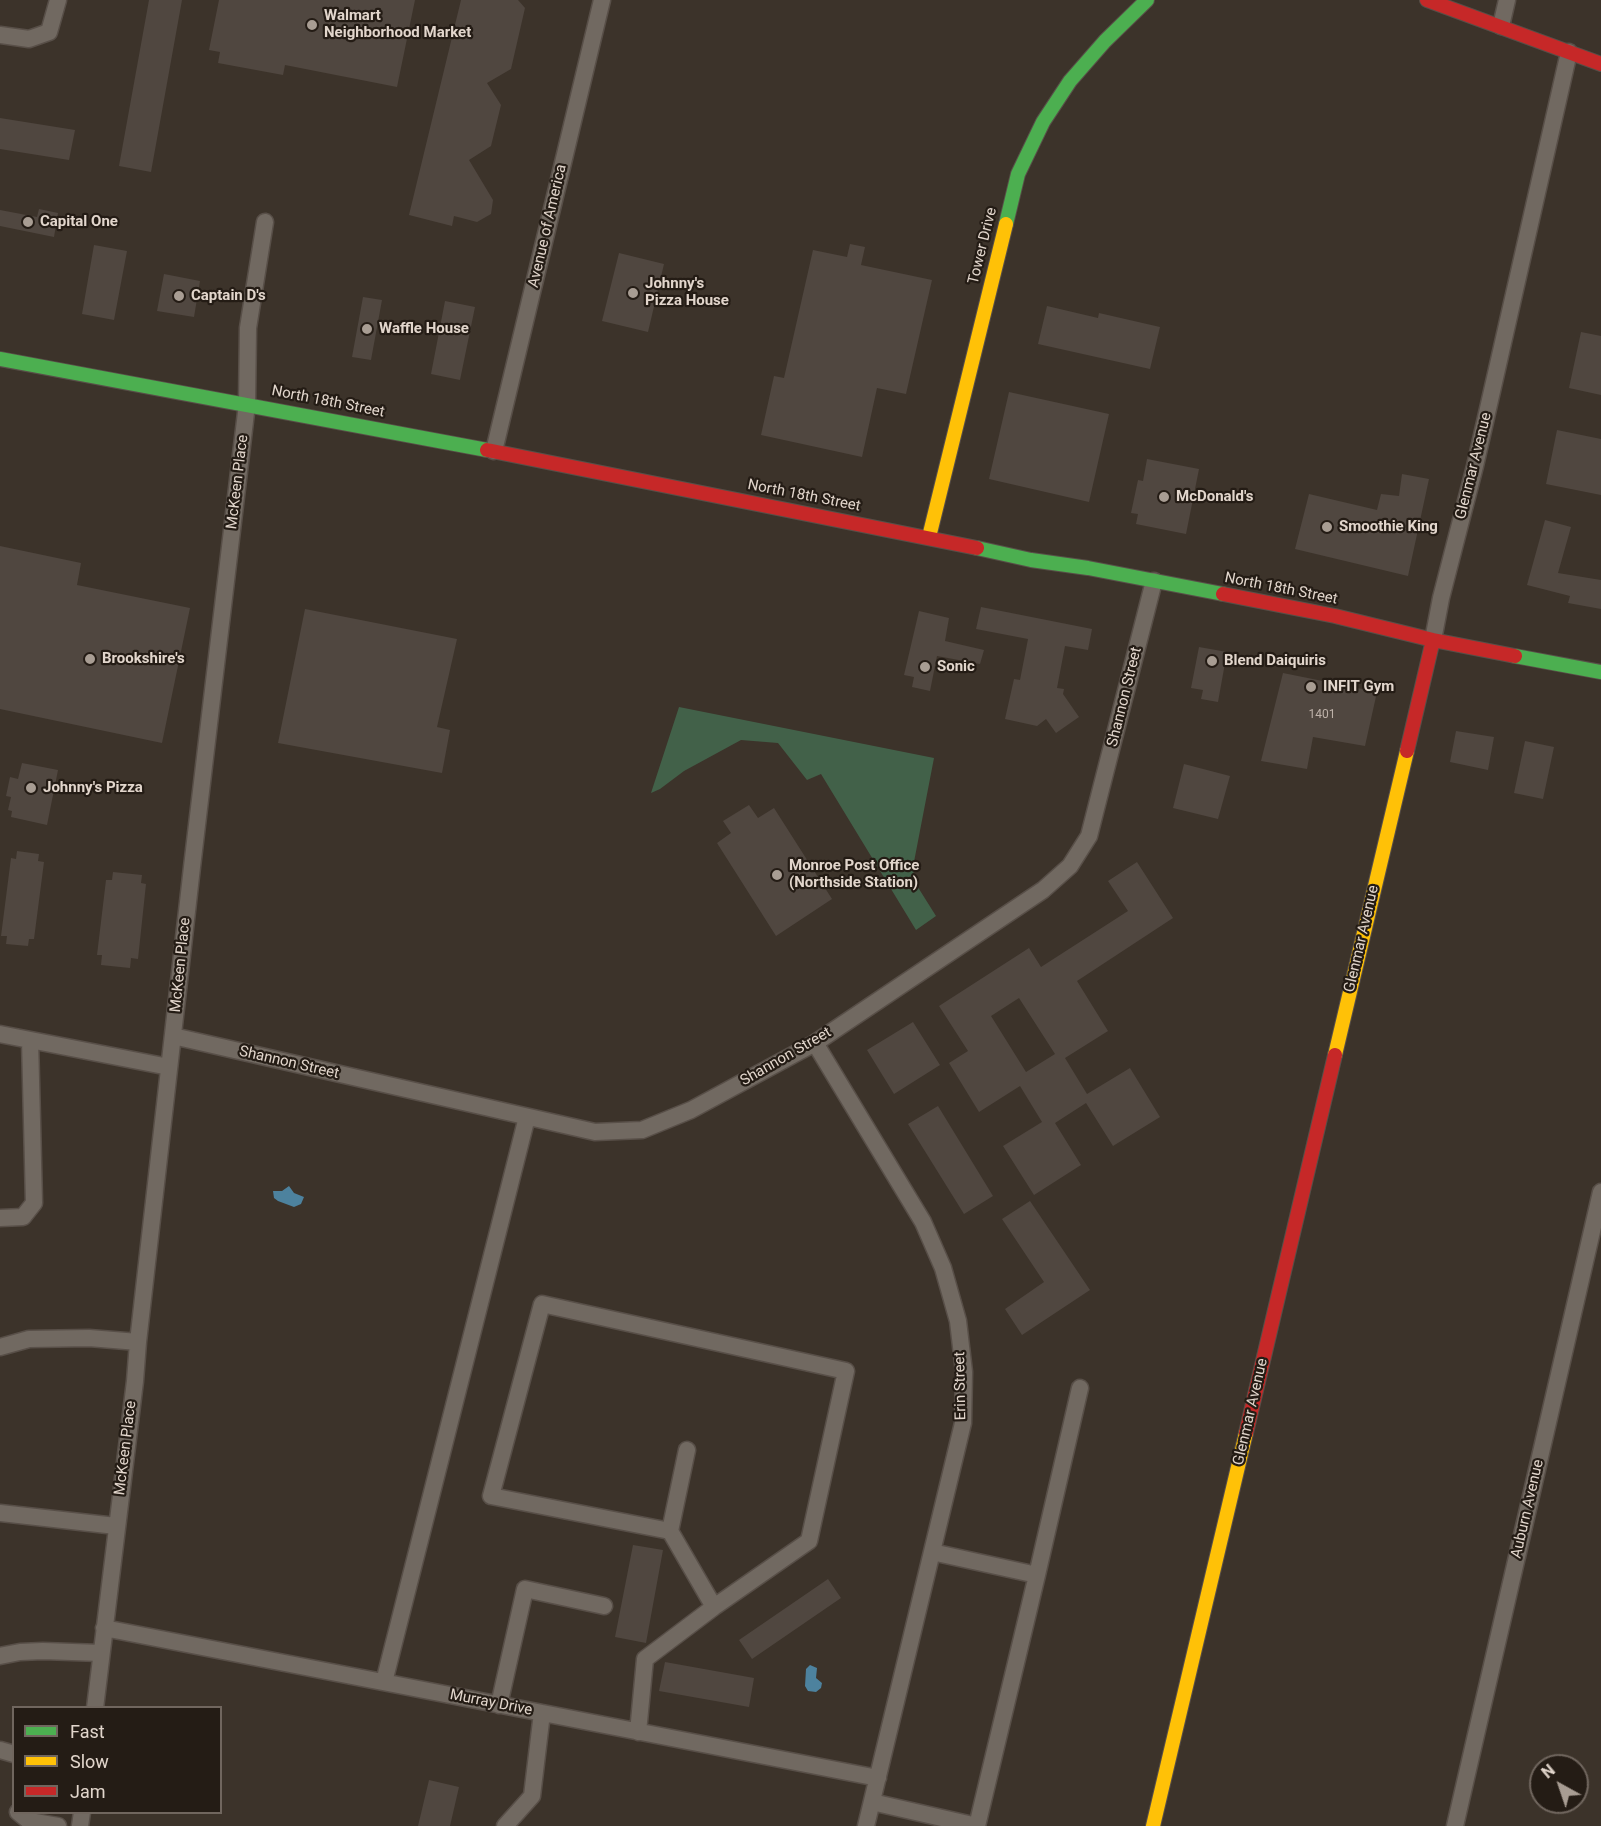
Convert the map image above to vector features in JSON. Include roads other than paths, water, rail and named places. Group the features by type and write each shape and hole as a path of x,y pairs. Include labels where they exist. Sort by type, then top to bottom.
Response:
{"street":[{"path":"0,34 29,39 49,32 58,0"},
{"name":"Avenue of America","path":"494,452 602,0"},
{"name":"Tower Drive","path":"929,537 1018,174 1043,122 1070,81 1105,41 1147,0"},
{"path":"1427,0 1601,64"},
{"path":"1501,26 1507,0"},
{"name":"Glenmar Avenue","path":"1154,1826 1441,598 1475,466 1569,52"},
{"name":"McKeen Place","path":"95,1706 135,1382 169,1067 247,404 248,328 265,222"},
{"name":"North 18th Street","path":"0,360 247,404 494,452 929,537 1031,560 1077,566 1335,616 1432,640 1601,672"},
{"name":"Shannon Street","path":"173,1036 595,1132 642,1130 691,1110 815,1043 1043,890 1070,866 1089,836 1154,581"},
{"path":"0,1034 169,1067"},
{"path":"0,1218 23,1217 34,1203 30,1040"},
{"name":"Erin Street","path":"815,1043 923,1222 943,1268 958,1322 964,1372 963,1423 866,1826"},
{"path":"384,1682 526,1117"},
{"name":"Auburn Avenue","path":"1455,1826 1601,1192"},
{"path":"638,1732 645,1659 714,1607 809,1541 846,1371 542,1304 491,1496 670,1531"},
{"path":"0,1347 29,1339 89,1338 138,1342"},
{"path":"872,1802 977,1826 1080,1388"},
{"path":"687,1450 670,1531 714,1607"},
{"path":"0,1513 116,1526"},
{"path":"932,1552 1037,1575"},
{"path":"499,1705 525,1589 604,1606"},
{"name":"Murray Drive","path":"104,1628 878,1778"},
{"path":"0,1656 43,1651 101,1653"},
{"path":"506,1826 532,1796 542,1713"},
{"path":"20,1814 28,1821 58,1826"}],"water":[{"path":"289,1186 294,1193 304,1197 301,1204 294,1207 274,1198 273,1191 282,1191"},
{"path":"810,1665 817,1668 816,1678 822,1683 821,1688 816,1692 808,1691 805,1686 806,1669"}],"place":[{"name":"Walmart Neighborhood Market","path":"312,25"},
{"name":"Capital One","path":"28,222"},
{"name":"Johnny's Pizza House","path":"633,293"},
{"name":"Captain D's","path":"179,296"},
{"name":"Waffle House","path":"367,329"},
{"name":"McDonald's","path":"1164,497"},
{"name":"Smoothie King","path":"1327,527"},
{"name":"Brookshire's","path":"90,659"},
{"name":"Blend Daiquiris","path":"1212,661"},
{"name":"Sonic","path":"925,667"},
{"name":"INFIT Gym","path":"1311,687"},
{"name":"Johnny's Pizza","path":"31,788"},
{"name":"Monroe Post Office (Northside Station)","path":"777,875"}]}
